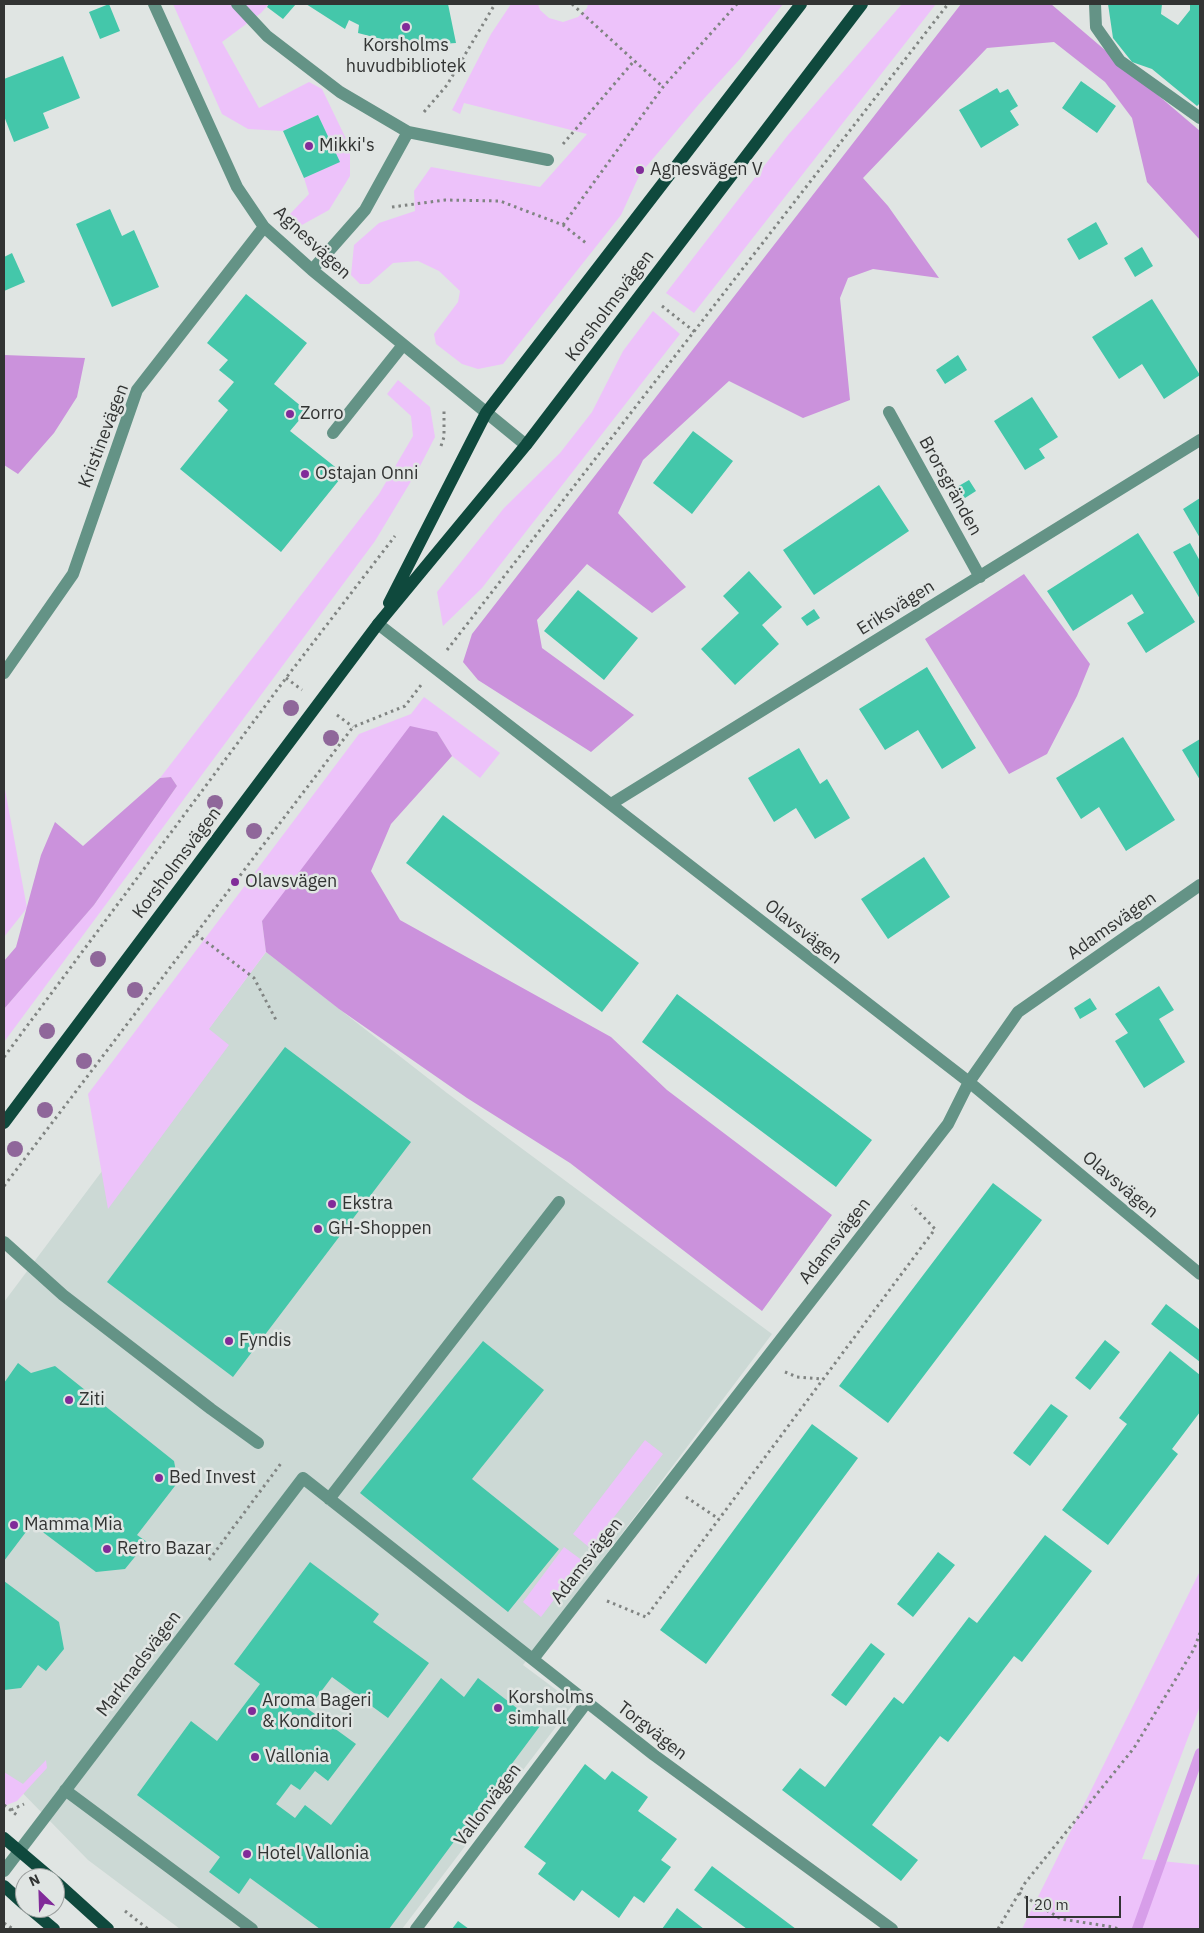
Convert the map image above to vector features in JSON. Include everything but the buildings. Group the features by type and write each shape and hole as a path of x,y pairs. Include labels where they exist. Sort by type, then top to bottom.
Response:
{"main road":[{"name":"Korsholmsvägen","path":"378,624 486,413 801,4"},
{"name":"Korsholmsvägen","path":"4,1123 378,624 526,445 862,4"},
{"path":"4,1838 39,1868"},
{"path":"4,1886 15,1896"},
{"path":"65,1890 108,1929"},
{"path":"40,1918 54,1929"}],"street":[{"name":"Agnesvägen","path":"154,4 237,187 264,228 312,270 526,445"},
{"path":"237,4 267,36 340,92 408,132 548,160"},
{"path":"1096,4 1096,27 1120,61 1200,118"},
{"path":"312,270 365,210 408,132"},
{"name":"Kristinevägen","path":"4,673 73,574 137,390 264,228"},
{"path":"333,432 403,345"},
{"name":"Brorsgränden","path":"889,412 980,577"},
{"name":"Eriksvägen","path":"611,804 1200,440"},
{"name":"Olavsvägen","path":"378,624 969,1082 1200,1274"},
{"name":"Adamsvägen","path":"533,1659 948,1124 969,1082 1018,1012 1200,885"},
{"path":"330,1499 559,1202"},
{"path":"4,1242 63,1295 258,1443"},
{"name":"Torgvägen","path":"303,1478 587,1702 746,1824 892,1929"},
{"name":"Marknadsvägen","path":"4,1871 303,1478"},
{"name":"Vallonvägen","path":"416,1929 587,1702"},
{"path":"66,1790 252,1929"}],"path":[{"path":"408,132 447,84 496,4"},
{"path":"572,4 663,87"},
{"path":"563,225 663,87 737,4"},
{"path":"4,1186 353,727 404,706 948,4"},
{"path":"548,160 634,61"},
{"path":"365,210 445,200 500,201 563,225 586,243"},
{"path":"662,306 695,332"},
{"path":"439,455 444,437 444,411 459,391"},
{"path":"4,1056 286,678 398,533"},
{"path":"421,685 429,690"},
{"path":"196,934 254,978 276,1020"},
{"path":"586,1592 646,1617 935,1229 896,1190"},
{"path":"763,1363 797,1377 823,1380"},
{"path":"669,1484 719,1519"},
{"path":"998,1929 1019,1893 1134,1748 1194,1649 1200,1633"},
{"path":"1019,1893 1061,1919 1118,1929"},
{"path":"4,1923 13,1929"}],"shaded area":[{"path":"173,4 269,4 261,13 222,42 259,108 309,82 322,89 350,147 350,176 329,210 300,226 290,214 309,194 304,178 339,162 318,115 283,131 248,129 222,114"},
{"path":"511,4 538,4 540,10 549,18 563,22 578,17 587,8 588,4 783,4 740,59 640,174 621,215 503,364 478,369 462,364 436,344 434,334 458,302 460,291 439,271 418,261 393,263 369,284 360,284 351,275 354,245 379,223 415,211 414,191 431,167 540,187 587,134 464,103 460,114 452,110 491,34"},
{"path":"902,4 936,4 694,313 666,293 788,135"},
{"path":"961,4 1051,4 1200,131 1200,240 1147,182 1132,118 1105,82 1054,42 987,48 863,178 888,206 939,278 873,269 848,278 840,298 850,400 803,418 729,381 643,460 618,513 686,587 652,613 587,564 537,620 542,648 634,715 591,752 478,680 463,662 472,634"},
{"path":"653,311 680,334 482,588 443,626 437,592 504,508 560,453 592,412 623,351"},
{"path":"4,355 85,358 77,397 54,433 18,474 4,465"},
{"path":"398,380 430,407 435,437 419,468 375,541 4,1042 4,1009 94,905 177,786 171,777 160,778 379,494 413,436 411,416 387,394"},
{"path":"1024,574 1090,664 1077,696 1047,754 1009,774 925,639"},
{"path":"424,697 500,753 480,778 452,756 437,732 262,921 266,952 209,1029 229,1045 108,1209 88,1094 359,734 411,714"},
{"path":"410,726 437,732 452,756 391,824 371,871 400,920 611,1037 667,1090 832,1215 762,1311 570,1163 467,1098 339,1009 266,952 262,921"},
{"path":"171,777 177,786 94,905 4,1009 4,961 16,947 41,855 55,822 83,846 160,778"},
{"path":"4,784 27,908 4,937"},
{"path":"266,952 447,1093 772,1334 523,1665 574,1703 402,1929 180,1929 88,1860 4,1774 4,1302"},
{"path":"645,1440 663,1454 590,1548 573,1534"},
{"path":"564,1547 583,1561 541,1617 523,1602"},
{"path":"1200,1571 1200,1706 1142,1859 1200,1865 1200,1929 1022,1929"},
{"path":"46,1760 47,1768 17,1801 4,1806 4,1772 23,1784"}],"waterway":[{"path":"1137,1929 1200,1753"}],"place":[{"name":"Korsholms huvudbibliotek","path":"406,27"},
{"name":"Mikki's","path":"309,146"},
{"name":"Agnesvägen V","path":"640,170"},
{"name":"Zorro","path":"290,414"},
{"name":"Ostajan Onni","path":"305,474"},
{"name":"Olavsvägen","path":"235,882"},
{"name":"Ekstra","path":"332,1204"},
{"name":"GH-Shoppen","path":"318,1229"},
{"name":"Fyndis","path":"229,1341"},
{"name":"Ziti","path":"69,1400"},
{"name":"Bed Invest","path":"159,1478"},
{"name":"Mamma Mia","path":"14,1525"},
{"name":"Retro Bazar","path":"107,1549"},
{"name":"Korsholms simhall","path":"498,1708"},
{"name":"Aroma Bageri & Konditori","path":"252,1711"},
{"name":"Vallonia","path":"255,1757"},
{"name":"Hotel Vallonia","path":"247,1854"}]}
